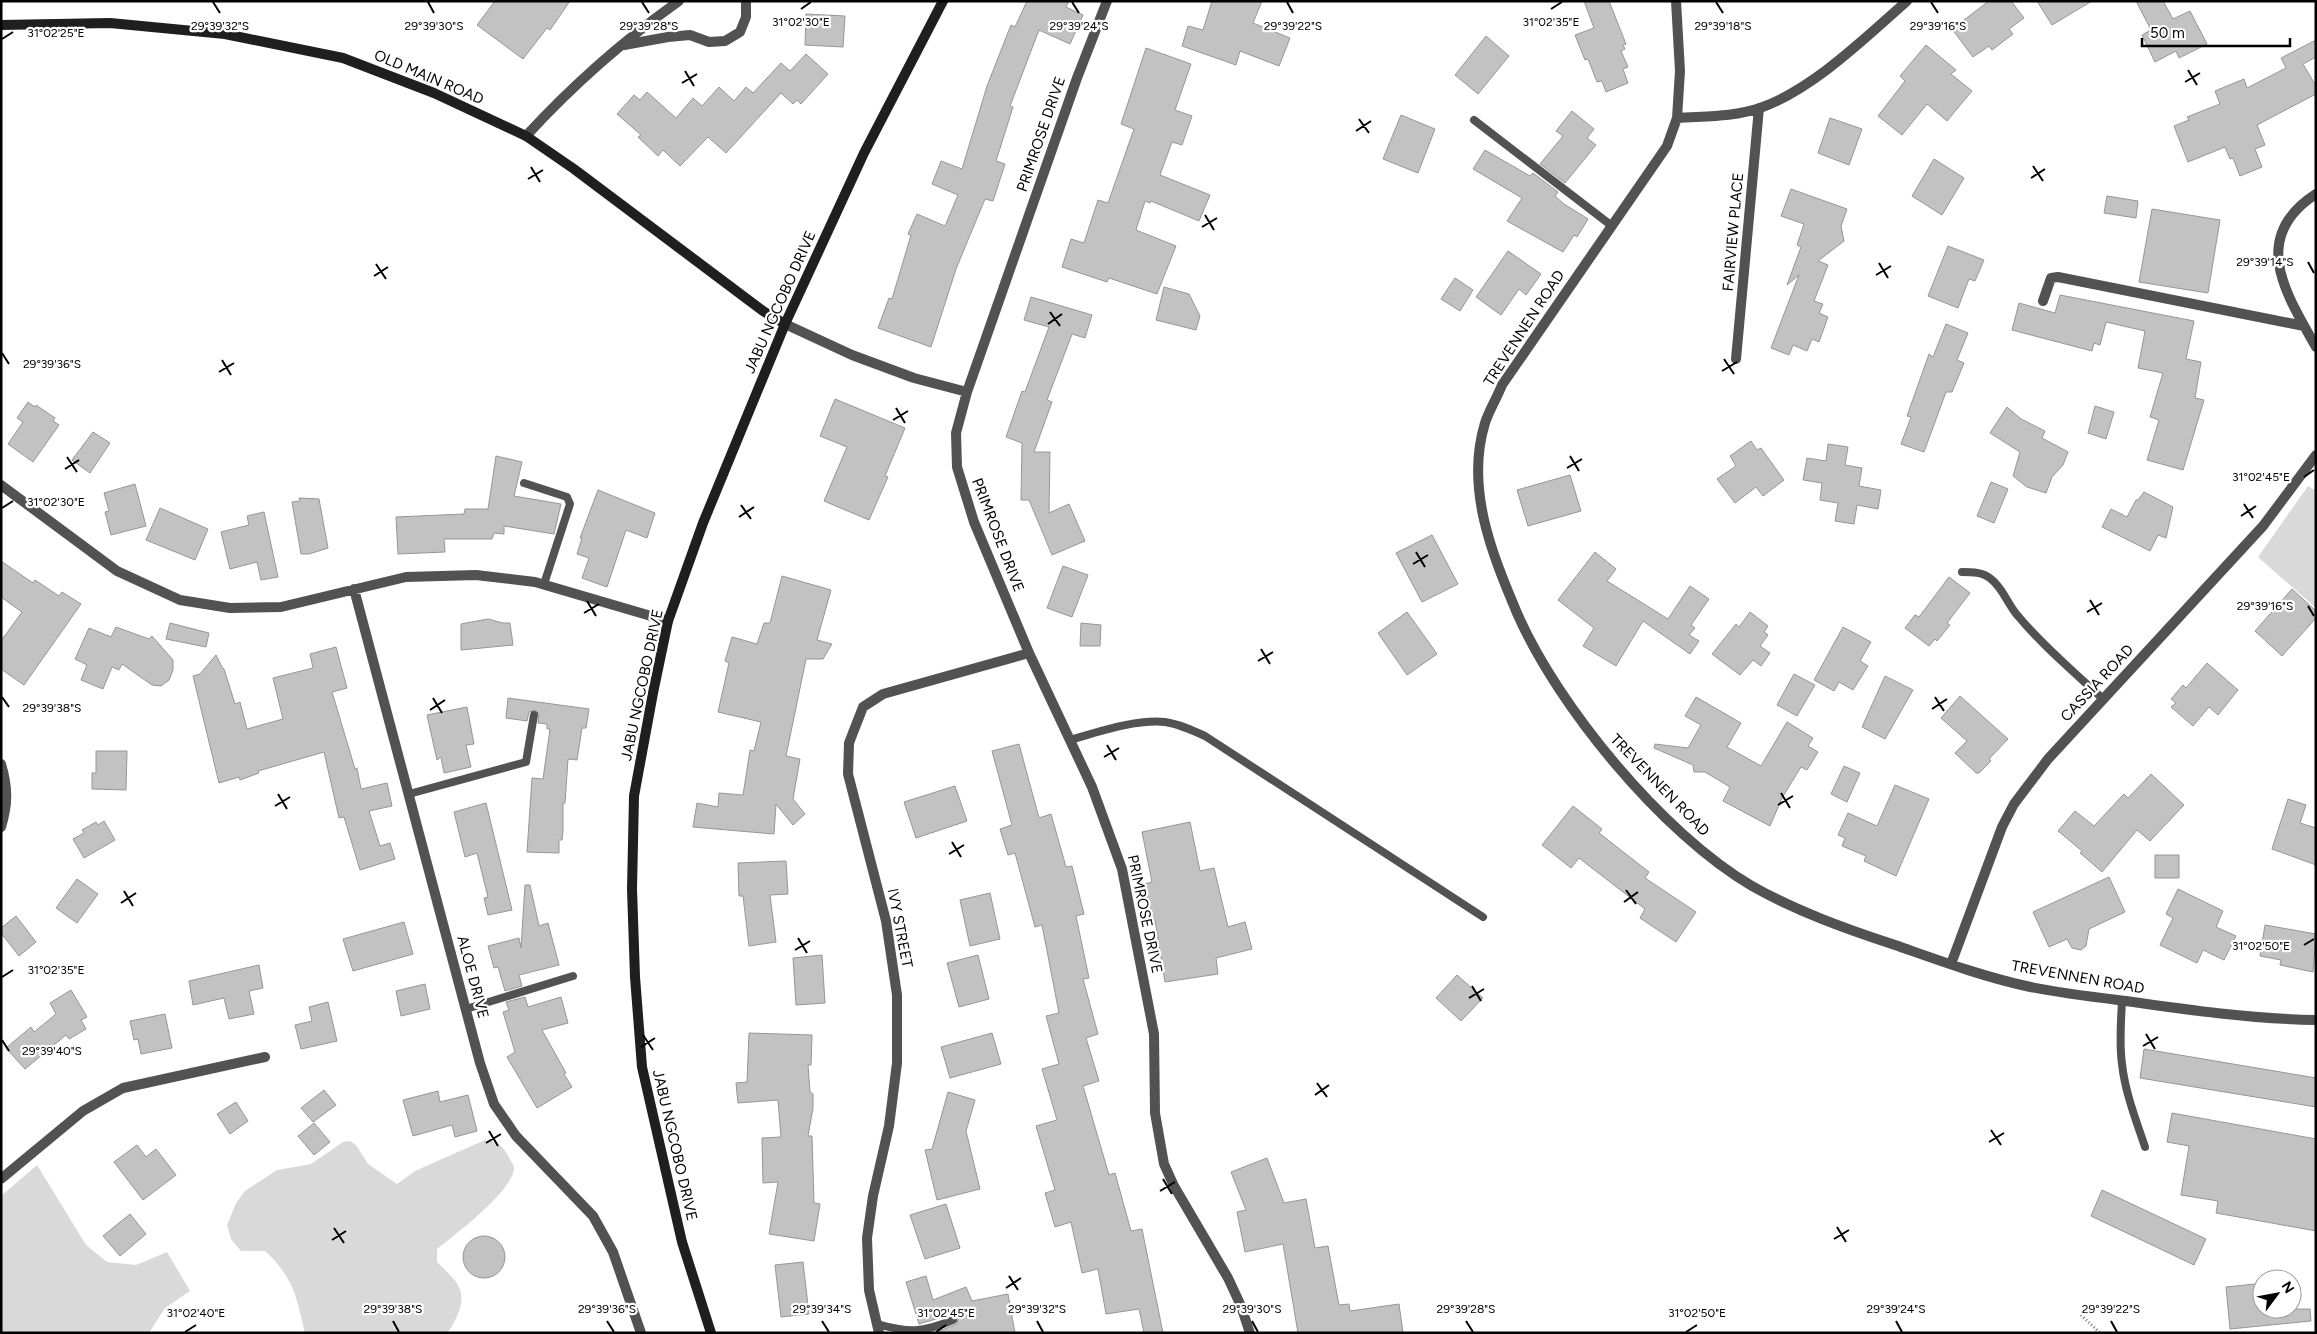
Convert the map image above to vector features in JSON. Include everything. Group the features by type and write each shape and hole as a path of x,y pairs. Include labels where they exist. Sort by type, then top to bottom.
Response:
{"main road":[{"name":"JABU NGCOBO DRIVE","path":"711,1333 682,1242 642,1067 635,977 632,890 634,796 668,621 703,523 785,324 864,153 943,1"},
{"name":"OLD MAIN ROAD","path":"1,25 110,22 225,34 343,58 434,93 526,136 574,169 763,311 785,324"}],"street":[{"path":"526,136 561,98 645,25 679,1"},
{"path":"623,46 668,37 690,35 709,42 724,40 740,32 746,17 746,1"},
{"name":"PRIMROSE DRIVE","path":"1107,1 1077,78 967,392 956,433 957,467 974,522 1029,653 1092,787 1122,869 1154,1034 1154,1113 1164,1164 1174,1186 1228,1278 1241,1306 1250,1333"},
{"name":"TREVENNEN ROAD","path":"1676,1 1680,71 1677,118 1667,146 1502,385 1486,421 1479,451 1479,482 1483,518 1495,559 1526,633 1572,708 1610,758 1676,827 1716,862 1752,886 1794,907 1865,935 1951,964 2025,986 2197,1011 2282,1019 2316,1020"},
{"path":"1677,118 1715,116 1759,108 1802,88 1901,4"},
{"name":"FAIRVIEW PLACE","path":"1736,359 1759,108"},
{"path":"2316,194 2295,212 2285,225 2279,243 2278,260 2286,294 2316,347"},
{"path":"2043,301 2048,282 2051,278 2058,277 2304,326"},
{"path":"785,324 852,355 914,378 967,392"},
{"name":"CASSIA ROAD","path":"1951,964 1987,864 2002,827 2014,804 2048,758 2263,526 2316,455"},
{"path":"1,485 117,571 180,600 230,608 281,607 406,577 476,575 544,584 668,621"},
{"name":"ALOE DRIVE","path":"354,589 480,1062 494,1104 516,1136 592,1216 613,1252 641,1333"},
{"name":"IVY STREET","path":"878,1328 869,1290 867,1238 889,1126 897,1063 897,995 886,921 848,774 849,743 863,707 883,694 1029,653"},
{"path":"1,764 6,780 7,807 1,827"},
{"path":"1,1179 83,1111 123,1088 265,1057"}],"lane":[{"path":"1474,120 1612,226"},
{"path":"524,483 567,497 570,504 544,584"},
{"path":"1962,572 1984,575 1995,582 2016,615 2103,699"},
{"path":"408,794 526,762 534,715"},
{"path":"1070,740 1113,728 1137,724 1163,722 1183,726 1205,736 1483,917"},
{"path":"466,1009 573,976"},
{"path":"2122,1001 2120,1037 2122,1064 2130,1101 2145,1147"},
{"path":"878,1328 915,1331 935,1327 953,1320"}],"path":[{"path":"2081,1315 2100,1333"}],"shaded area":[{"path":"2308,486 2316,491 2316,608 2258,557"},
{"path":"485,1140 497,1143 502,1147 514,1167 512,1176 495,1199 437,1249 437,1262 454,1280 461,1292 457,1316 447,1333 305,1333 292,1288 275,1261 265,1251 241,1251 231,1239 227,1225 236,1203 245,1191 277,1170 311,1164 343,1142 350,1141 356,1145 368,1164 397,1184 415,1171"},
{"path":"37,1165 86,1245 107,1262 136,1265 167,1252 190,1291 165,1308 149,1333 1,1333 1,1196"}],"building":[{"path":"495,1 570,1 550,30 547,28 523,59 477,25"},
{"path":"1027,1 1069,1 1066,7 1083,15 1070,44 1039,30 1010,106 1013,107 996,161 1005,164 993,201 985,199 956,269 931,347 878,328 889,298 892,299 911,235 908,234 917,214 945,226 958,195 932,184 941,161 962,169 987,86 1011,25 1015,27"},
{"path":"1212,1 1262,1 1253,23 1290,38 1279,66 1240,51 1236,65 1182,46 1188,26 1203,30"},
{"path":"1584,1 1609,1 1626,44 1623,45 1625,49 1621,51 1628,67 1623,69 1628,83 1606,92 1602,81 1597,82 1588,59 1585,60 1575,35 1594,28"},
{"path":"1989,1 2011,1 2024,18 2009,29 2013,34 1992,50 1989,46 1973,57 1952,29"},
{"path":"2037,1 2092,1 2052,25"},
{"path":"2136,1 2163,1 2173,19 2190,11 2207,44 2179,58 2176,51 2155,62 2142,35 2151,30"},
{"path":"806,14 845,16 843,47 805,45"},
{"path":"1486,36 1509,56 1478,94 1455,75"},
{"path":"2316,40 2316,57 2303,64 2316,86 2316,94 2257,125 2265,145 2255,149 2262,167 2240,176 2233,158 2230,159 2225,147 2188,162 2174,126 2189,120 2187,117 2220,104 2215,91 2244,79 2247,88 2286,68 2281,58"},
{"path":"1926,45 1956,70 1951,74 1972,91 1947,121 1927,104 1902,135 1878,116 1905,81 1900,76"},
{"path":"1146,48 1191,64 1175,110 1192,116 1182,145 1172,142 1160,175 1210,195 1199,221 1151,201 1150,203 1145,201 1136,230 1176,246 1157,294 1109,278 1107,282 1062,267 1071,239 1084,243 1098,200 1108,203 1134,129 1121,124"},
{"path":"806,54 828,74 801,104 797,100 793,104 781,93 726,153 708,137 680,166 663,150 658,156 638,137 641,135 617,114 634,95 640,100 647,92 676,118 693,98 702,106 719,87 734,101 746,87 753,93 781,63 790,71"},
{"path":"1572,111 1594,129 1587,138 1596,145 1565,183 1540,164 1563,136 1556,131"},
{"path":"1401,115 1435,129 1418,173 1383,159"},
{"path":"1830,118 1862,129 1849,165 1818,153"},
{"path":"1485,150 1530,176 1533,173 1558,192 1555,196 1564,204 1588,219 1577,237 1574,235 1563,252 1507,221 1522,198 1473,169"},
{"path":"1934,159 1964,178 1942,215 1912,196"},
{"path":"1791,189 1847,209 1841,226 1844,241 1818,261 1828,265 1814,301 1823,304 1819,313 1828,317 1819,342 1812,339 1807,351 1793,345 1789,355 1771,348 1799,275 1787,285 1801,247 1797,245 1804,224 1781,216"},
{"path":"2107,196 2138,201 2136,218 2104,213"},
{"path":"2152,209 2220,220 2208,293 2139,282"},
{"path":"1948,246 1984,260 1975,281 1969,279 1958,308 1928,296"},
{"path":"1508,251 1541,274 1526,295 1519,289 1501,315 1476,297"},
{"path":"1455,278 1473,290 1460,311 1441,299"},
{"path":"1164,287 1189,294 1200,316 1196,330 1156,320"},
{"path":"2060,295 2194,321 2186,359 2201,362 2195,398 2204,400 2183,470 2147,460 2159,420 2150,417 2163,373 2138,368 2145,331 2106,322 2100,345 2094,343 2092,351 2012,330 2019,303 2055,313"},
{"path":"1031,297 1092,315 1085,338 1072,334 1047,400 1052,402 1034,452 1050,452 1049,513 1069,504 1085,541 1052,555 1029,500 1021,500 1022,443 1006,437 1022,391 1025,392 1049,327 1024,320"},
{"path":"1946,324 1968,333 1957,360 1964,363 1952,392 1946,392 1924,452 1901,444 1911,417 1907,416 1929,354 1933,357"},
{"path":"835,399 905,428 885,476 888,477 869,520 824,501 847,447 820,436"},
{"path":"28,402 55,418 53,421 59,425 33,462 8,444 23,422 17,418"},
{"path":"2095,406 2114,412 2106,439 2088,433"},
{"path":"2007,407 2021,419 2045,431 2042,438 2068,452 2063,465 2052,477 2046,493 2027,487 2013,476 2020,452 1990,433"},
{"path":"93,432 110,443 90,473 72,460"},
{"path":"1751,441 1757,450 1761,448 1784,480 1763,496 1756,487 1735,503 1717,479 1736,466 1730,456"},
{"path":"1828,444 1848,447 1845,465 1862,468 1859,486 1881,490 1878,509 1857,505 1854,524 1835,521 1838,503 1820,500 1822,483 1803,480 1807,458 1826,461"},
{"path":"496,456 522,462 514,496 561,504 554,534 504,526 504,534 494,533 492,539 444,539 445,552 398,554 396,517 464,514 465,509 488,509"},
{"path":"1570,475 1581,511 1528,526 1517,490"},
{"path":"1991,482 2008,489 1994,523 1977,516"},
{"path":"135,484 146,526 111,535 105,512 109,511 104,493"},
{"path":"598,490 655,513 647,538 626,530 607,587 582,578 589,558 577,554 582,538 580,538"},
{"path":"2144,492 2173,507 2166,538 2158,535 2150,551 2102,527 2111,509 2127,517 2136,500"},
{"path":"299,498 319,499 328,548 309,554 301,554 292,502 300,501"},
{"path":"160,508 208,529 195,560 146,540"},
{"path":"264,512 278,577 261,580 257,562 230,569 221,532 249,525 247,516"},
{"path":"1432,535 1458,584 1422,602 1396,553"},
{"path":"1595,552 1616,569 1607,581 1668,619 1690,586 1709,599 1691,625 1695,628 1689,635 1699,641 1690,654 1643,621 1616,666 1583,646 1594,628 1558,600"},
{"path":"1,561 33,583 35,580 59,596 62,592 81,604 24,685 1,669 1,641 22,612 1,597"},
{"path":"1063,566 1088,575 1072,617 1047,608"},
{"path":"782,576 831,590 817,640 832,644 823,659 806,659 786,756 800,759 793,799 805,814 793,825 776,804 774,834 693,827 697,803 718,807 719,793 743,795 750,750 754,751 761,722 718,712 729,663 725,661 732,637 757,644 764,623 770,623"},
{"path":"1949,577 1970,593 1947,623 1950,625 1937,641 1935,639 1929,646 1905,628 1915,615 1919,617"},
{"path":"2292,589 2316,611 2316,618 2282,656 2255,631"},
{"path":"1407,612 1437,654 1407,675 1378,633"},
{"path":"1750,612 1768,626 1764,632 1768,635 1760,646 1770,653 1761,666 1753,660 1740,675 1712,654 1736,624 1739,627"},
{"path":"488,619 510,623 513,645 461,650 461,624"},
{"path":"170,623 209,633 206,647 166,639"},
{"path":"1081,623 1101,625 1100,646 1080,646"},
{"path":"116,627 149,639 152,636 173,660 173,670 169,680 161,686 152,685 122,664 119,670 112,667 103,689 81,680 87,665 75,659 89,628 111,637"},
{"path":"1843,627 1871,642 1860,661 1868,666 1853,690 1839,682 1834,691 1814,680"},
{"path":"336,647 347,688 332,692 355,769 357,768 361,789 387,783 392,806 369,811 380,846 390,843 395,859 360,870 344,817 339,818 324,752 258,771 259,773 240,780 239,777 219,783 193,676 200,674 216,655 224,669 235,704 240,702 247,729 283,719 273,678 313,668 310,654"},
{"path":"2207,663 2238,690 2218,715 2209,707 2193,726 2171,707 2176,703 2171,699 2183,685 2186,688"},
{"path":"1794,674 1815,685 1797,716 1777,705"},
{"path":"1885,676 1913,690 1885,739 1862,727"},
{"path":"1960,696 2008,739 1979,773 1976,773 1955,753 1967,741 1941,718"},
{"path":"1696,697 1741,723 1727,747 1761,766 1787,722 1813,738 1808,746 1818,752 1807,770 1801,767 1782,798 1770,826 1723,801 1730,787 1705,772 1694,772 1693,765 1654,748 1655,744 1688,748 1701,725 1685,716"},
{"path":"508,698 589,709 586,728 582,728 577,760 568,759 565,803 563,803 563,831 562,840 559,840 559,853 527,852 532,778 543,779 550,729 547,729 547,724 538,723 539,714 535,710 529,712 527,721 506,718"},
{"path":"467,707 474,744 466,745 471,767 444,773 441,757 437,760 427,715"},
{"path":"1019,744 1039,818 1051,814 1066,867 1072,866 1084,914 1076,916 1089,978 1083,979 1098,1034 1086,1038 1099,1081 1083,1086 1109,1175 1115,1173 1131,1231 1142,1229 1163,1333 1144,1333 1139,1309 1106,1314 1098,1269 1082,1273 1071,1222 1055,1227 1045,1193 1055,1190 1036,1126 1057,1120 1042,1069 1059,1064 1046,1016 1059,1013 1042,925 1035,927 1015,853 1008,855 1000,829 1012,825 992,751"},
{"path":"96,751 127,751 126,790 92,789 92,773 96,773"},
{"path":"1844,766 1860,773 1847,802 1831,794"},
{"path":"2151,774 2184,805 2150,841 2137,830 2102,872 2080,853 2082,851 2058,831 2075,811 2094,826 2124,794 2128,798"},
{"path":"1895,785 1929,799 1896,876 1864,861 1866,856 1842,846 1845,838 1838,835 1848,813 1877,826"},
{"path":"955,786 967,821 916,838 904,802"},
{"path":"2288,799 2306,805 2300,823 2316,828 2316,865 2272,849"},
{"path":"486,803 512,910 488,915 484,898 488,897 477,853 465,857 454,812"},
{"path":"1573,806 1602,829 1599,833 1649,872 1645,878 1696,912 1676,942 1640,918 1645,909 1579,858 1571,868 1542,845"},
{"path":"104,821 115,840 84,858 73,839 84,833 82,830 96,822 98,825"},
{"path":"1190,822 1200,871 1214,868 1228,927 1245,922 1252,949 1216,958 1218,974 1165,982 1155,920 1153,920 1144,884 1152,882 1142,832"},
{"path":"2155,855 2179,855 2179,878 2155,878"},
{"path":"786,861 788,894 770,895 776,942 749,946 743,896 739,896 738,863"},
{"path":"2109,877 2125,912 2089,929 2086,946 2081,950 2072,948 2067,939 2049,947 2033,912"},
{"path":"77,879 98,894 77,923 56,908"},
{"path":"525,885 530,885 539,926 548,923 559,965 519,975 522,986 505,991 498,967 494,968 488,946 519,938 521,948"},
{"path":"2178,889 2223,911 2216,927 2236,936 2224,960 2203,950 2197,963 2160,945 2173,918 2166,914"},
{"path":"990,893 1000,939 970,946 960,900"},
{"path":"16,916 36,942 19,956 1,933 1,928"},
{"path":"404,922 413,954 353,971 343,939"},
{"path":"2265,925 2316,934 2313,972 2280,965 2281,960 2260,956"},
{"path":"822,955 825,1003 796,1005 793,958"},
{"path":"978,955 989,999 959,1007 947,963"},
{"path":"259,965 263,988 249,991 254,1014 229,1019 224,998 193,1005 189,981"},
{"path":"1457,975 1483,998 1461,1021 1436,998"},
{"path":"425,984 430,1009 401,1016 396,991"},
{"path":"71,990 87,1017 81,1020 86,1029 69,1039 66,1035 25,1069 6,1048 31,1027 34,1032 56,1014 50,1003"},
{"path":"525,997 528,1007 561,997 568,1023 542,1030 572,1087 537,1108 507,1057 515,1052 503,1012 509,1010 506,1002"},
{"path":"328,1002 337,1041 301,1049 295,1025 312,1021 309,1007"},
{"path":"165,1014 172,1048 141,1054 138,1039 134,1040 130,1021"},
{"path":"749,1033 812,1035 811,1065 808,1065 810,1092 813,1094 813,1108 808,1136 812,1136 814,1203 820,1204 814,1241 769,1234 778,1182 763,1183 762,1138 781,1137 778,1100 738,1103 736,1083 747,1082"},
{"path":"992,1033 1001,1064 950,1078 941,1047"},
{"path":"2144,1049 2316,1078 2316,1107 2140,1078"},
{"path":"324,1090 336,1105 313,1122 301,1108"},
{"path":"438,1091 440,1102 468,1095 477,1131 455,1137 452,1125 413,1136 403,1100"},
{"path":"948,1092 975,1100 966,1131 980,1189 937,1200 925,1150 932,1149"},
{"path":"236,1102 248,1121 230,1134 217,1114"},
{"path":"2172,1113 2316,1139 2316,1231 2216,1213 2218,1201 2181,1195 2189,1146 2167,1142"},
{"path":"314,1123 330,1142 314,1155 298,1136"},
{"path":"137,1145 146,1157 156,1149 176,1175 143,1200 114,1162"},
{"path":"1267,1158 1284,1203 1306,1199 1315,1248 1328,1246 1339,1305 1349,1304 1350,1311 1399,1304 1403,1333 1298,1333 1283,1244 1245,1252 1237,1212 1246,1210 1231,1172"},
{"path":"2102,1190 2206,1239 2194,1265 2091,1216"},
{"path":"946,1204 960,1248 925,1259 910,1215"},
{"path":"130,1214 146,1234 120,1256 103,1236"},
{"path":"480,1236 488,1236 499,1242 505,1257 499,1272 488,1278 480,1278 469,1272 463,1261 463,1253 469,1242"},
{"path":"803,1262 809,1314 781,1317 775,1265"},
{"path":"926,1276 933,1300 966,1287 972,1301 1008,1294 1015,1333 934,1333 957,1324 958,1318 953,1314 919,1324 906,1282"},
{"path":"2252,1284 2252,1319 2302,1319 2302,1309 2310,1309 2311,1321 2230,1329 2226,1287"}]}
